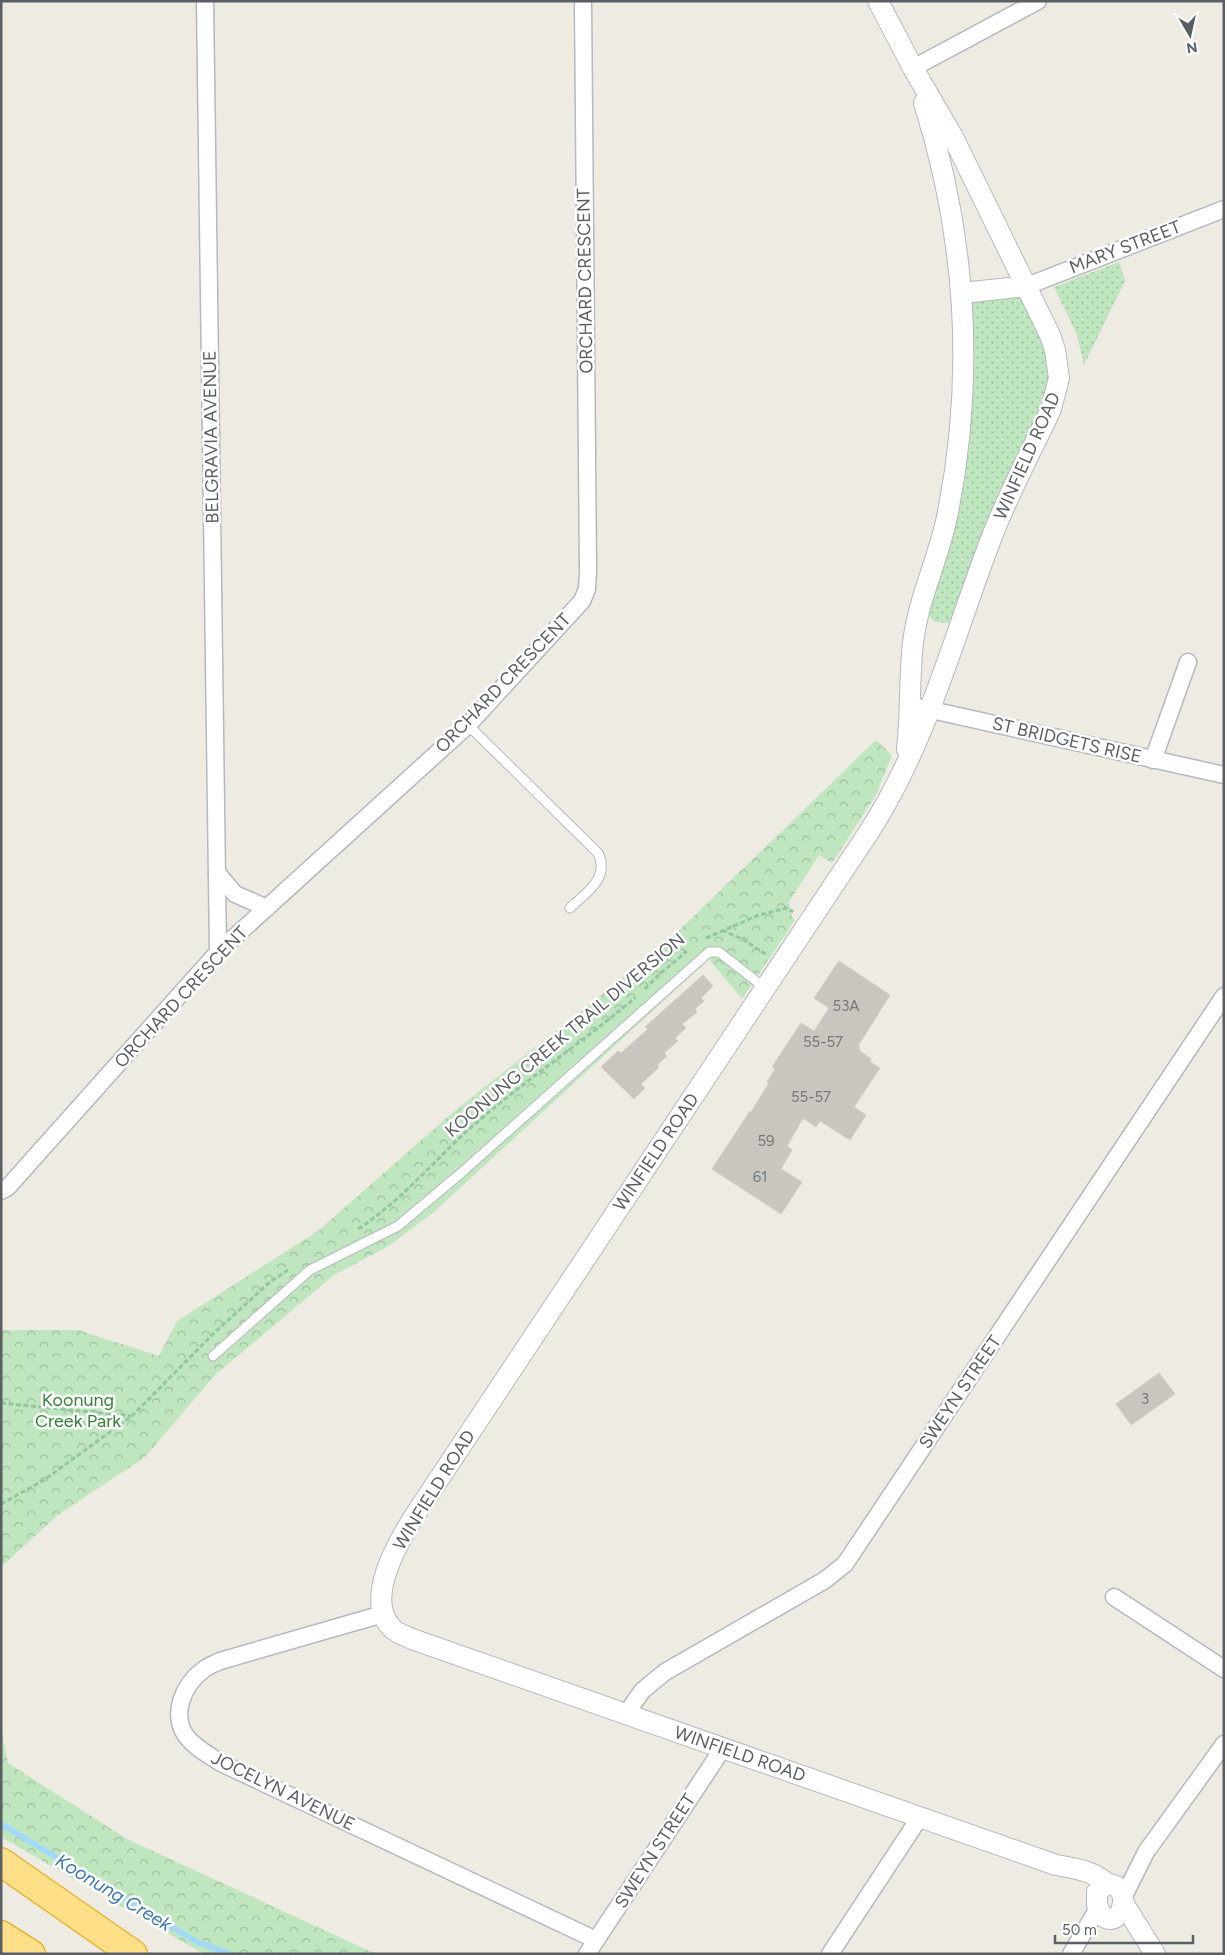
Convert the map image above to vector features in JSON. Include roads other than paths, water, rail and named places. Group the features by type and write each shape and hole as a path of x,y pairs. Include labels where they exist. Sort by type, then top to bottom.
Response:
{"highway":[{"path":"1,1862 133,1954"},
{"path":"1,1935 32,1954"}],"street":[{"name":"BELGRAVIA AVENUE","path":"205,1 218,952"},
{"name":"ORCHARD CRESCENT","path":"1,1191 8,1187 218,952 468,725 582,602 587,589 583,1"},
{"name":"WINFIELD ROAD","path":"878,1 913,68 953,137 1044,322 1056,350 1059,378 1057,393 994,531 931,710 885,808 404,1532 385,1578 381,1602 383,1614 394,1630 412,1639 1056,1865 1111,1901 1155,1954"},
{"path":"913,68 1038,1"},
{"name":"WINFIELD ROAD","path":"904,771 911,706 913,643 916,623 948,514 959,444 964,378 962,293 953,223 942,166 913,68"},
{"name":"MARY STREET","path":"1026,286 1224,209"},
{"path":"962,293 1026,286"},
{"path":"1153,760 1188,662"},
{"name":"ST BRIDGETS RISE","path":"911,706 1224,775"},
{"path":"217,872 235,894 267,908"},
{"name":"SWEYN STREET","path":"626,1714 642,1691 664,1672 825,1580 845,1564 1224,996"},
{"path":"1114,1597 1224,1670"},
{"name":"JOCELYN AVENUE","path":"383,1614 220,1661 204,1669 194,1677 180,1701 179,1712 185,1735 199,1749 221,1763 596,1940"},
{"path":"1072,1953 1224,1744"},
{"name":"SWEYN STREET","path":"587,1954 723,1748"},
{"path":"830,1954 920,1817"}],"lane":[{"path":"468,725 598,853 603,870 595,884 570,908"},
{"path":"214,1356 310,1270 398,1226 461,1173 709,952 719,952 765,988"}],"waterway":[{"name":"Koonung Creek","path":"1,1824 197,1942 231,1954"}],"park label":[{"name":"Koonung Creek Park","path":"78,1410"}]}
